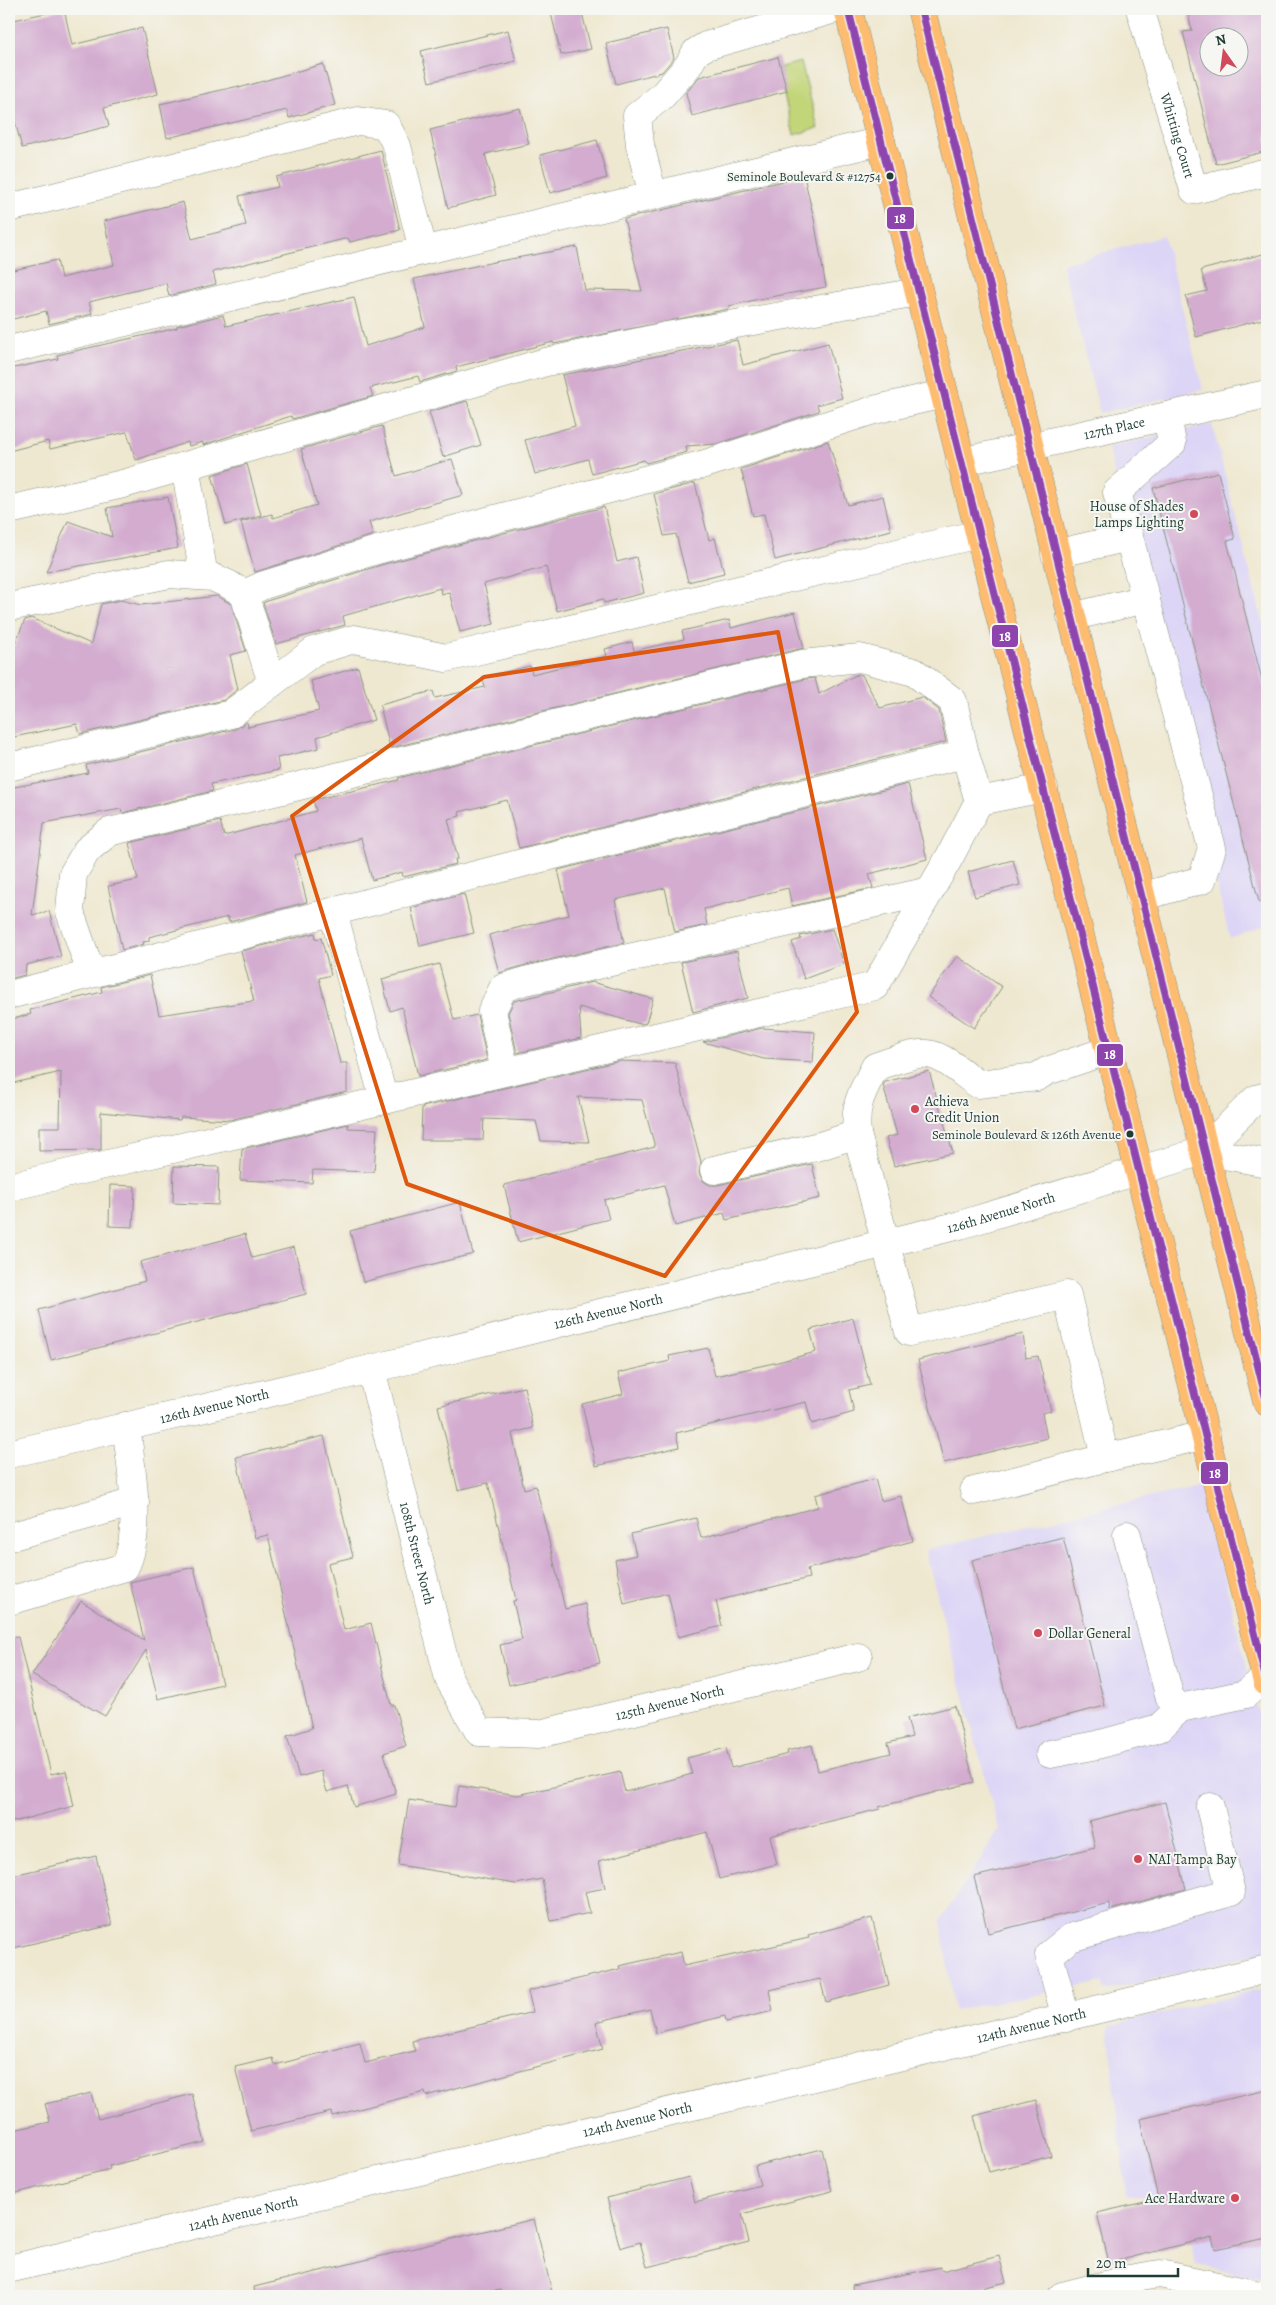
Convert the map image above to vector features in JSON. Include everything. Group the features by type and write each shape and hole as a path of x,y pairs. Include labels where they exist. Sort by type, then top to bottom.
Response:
{"main road":[{"path":"848,9 960,462 1044,788 1267,1680"},
{"path":"921,9 1140,897 1267,1402"}],"street":[{"path":"653,195 640,145 637,116 662,96 688,66 696,52 706,46 835,9"},
{"name":"Whitting Court","path":"1140,9 1194,190 1267,172"},
{"path":"9,208 358,120 386,125 397,146 423,250"},
{"path":"9,350 881,141"},
{"path":"9,510 123,484 546,362 667,336 918,292"},
{"path":"244,594 264,584 377,550 705,464 874,410 944,394"},
{"name":"127th Place","path":"960,462 1267,394"},
{"path":"1140,897 1202,880 1212,848 1117,492 1172,443 1167,416"},
{"path":"185,466 204,576"},
{"path":"9,767 231,714 314,651 354,639 446,658 979,534"},
{"path":"1055,554 1129,537"},
{"path":"9,607 169,574 212,576 244,594 272,683"},
{"path":"1071,617 1146,599"},
{"path":"9,1187 875,986 979,801 965,754 953,701 914,672 860,658 802,664 109,832 87,850 73,874 70,912 91,973"},
{"path":"9,995 534,860 965,754"},
{"path":"979,801 1044,788"},
{"path":"505,1071 492,1011 503,988 525,981 930,891"},
{"path":"333,912 384,1100"},
{"path":"1105,1458 1067,1295 909,1332 857,1134 855,1115 859,1098 875,1067 896,1059 927,1054 943,1060 978,1084 1037,1076 1109,1050"},
{"path":"1204,1151 1256,1099 1267,1096"},
{"path":"714,1170 820,1146 857,1134"},
{"path":"1204,1151 1267,1163"},
{"name":"126th Avenue North","path":"9,1454 371,1369 884,1242 960,1225 1204,1151"},
{"name":"108th Street North","path":"371,1369 450,1679 479,1732"},
{"path":"9,1601 126,1567 132,1554 135,1502 126,1426"},
{"path":"974,1491 1206,1435"},
{"path":"9,1537 135,1502"},
{"path":"1126,1535 1170,1698 1180,1708"},
{"name":"125th Avenue North","path":"479,1732 539,1734 858,1657"},
{"path":"1050,1754 1098,1745 1159,1728 1180,1708 1246,1694 1267,1680"},
{"path":"1066,2018 1049,1955 1070,1938 1231,1892 1210,1807"},
{"name":"124th Avenue North","path":"9,2269 1267,1969"},
{"path":"1062,2296 1129,2279 1160,2274 1264,2296"}],"highlighted area":[{"path":"778,632 857,1012 665,1276 407,1184 292,816 484,677"}],"shaded area":[{"path":"1164,236 1203,390 1100,413 1062,264"},
{"path":"1212,424 1267,639 1267,925 1230,939 1108,447"},
{"path":"1202,1485 1267,1749 1267,1952 1104,1991 1103,1982 954,2010 941,1920 999,1830 925,1550"},
{"path":"1267,1988 1267,2280 1196,2264 1180,2202 1126,2195 1108,2026"}],"green space":[{"path":"801,62 818,128 794,135 777,68"}],"building":[{"path":"64,9 72,45 142,28 158,94 104,108 109,126 22,148 9,99 9,21"},
{"path":"550,9 581,9 591,49 561,55"},
{"path":"1187,9 1267,9 1267,151 1216,164 1183,32 1192,31"},
{"path":"667,29 674,58 662,72 616,84 606,43"},
{"path":"508,30 516,61 429,82 421,51"},
{"path":"778,57 787,91 692,116 686,93 699,77"},
{"path":"323,64 335,105 289,118 287,110 167,138 160,104 239,86 239,88"},
{"path":"520,108 529,144 485,154 496,195 448,208 430,130"},
{"path":"597,140 607,178 550,193 540,155"},
{"path":"381,150 400,230 350,242 348,238 213,272 216,284 169,296 166,283 89,302 92,314 49,324 46,311 9,320 9,271 57,260 61,278 114,265 104,221 183,202 192,239 246,225 239,196 278,187 276,177"},
{"path":"804,176 826,287 759,299 729,306 729,309 554,344 553,342 456,367 457,371 420,382 418,376 370,388 373,396 292,419 291,416 203,445 203,442 189,446 188,442 136,460 127,432 50,449 48,441 9,451 9,369 58,359 57,355 177,328 177,326 223,315 226,326 354,297 366,346 425,327 414,279 577,247 585,290 642,291 624,219"},
{"path":"1267,253 1267,318 1196,337 1186,296 1207,291 1201,270"},
{"path":"737,340 743,365 828,343 842,398 817,405 819,411 717,444 686,446 687,452 646,463 644,460 592,474 588,459 535,474 525,440 575,426 562,375"},
{"path":"467,401 481,445 443,457 429,412"},
{"path":"382,426 396,476 452,459 463,495 369,522 373,535 255,572 241,522 272,514 273,518 317,505 301,449"},
{"path":"828,441 848,505 883,496 891,530 775,560 764,514 753,516 741,469"},
{"path":"247,464 261,515 226,525 212,475"},
{"path":"1218,472 1235,539 1227,541 1267,700 1267,900 1259,902 1153,488"},
{"path":"695,483 709,540 715,538 724,573 688,582 676,534 664,536 654,494"},
{"path":"168,497 178,548 46,572 68,521 112,537 107,508"},
{"path":"604,507 617,562 636,557 644,593 604,603 603,599 557,611 546,567 484,584 494,624 460,632 449,592 441,594 440,588 343,616 345,625 276,644 263,603 270,600 381,565"},
{"path":"217,596 231,604 246,651 230,655 238,689 224,700 80,734 77,724 9,738 9,657 25,620 31,618 91,644 101,604 121,600 141,605"},
{"path":"795,612 804,648 390,748 380,705 433,691 435,698 485,687 482,677 530,666 532,674 607,656 605,649 632,642 634,651 684,639 682,631 729,620 731,628"},
{"path":"358,667 374,720 317,737 319,748 277,758 279,770 211,784 213,791 122,813 121,809 44,823 32,915 49,911 61,956 26,965 25,975 9,979 9,788 88,773 86,765 235,729 247,722 248,727 319,711 311,681"},
{"path":"858,674 862,675 880,708 922,697 939,710 946,742 519,848 507,800 459,812 460,816 448,819 458,859 455,859 456,864 403,877 402,872 372,880 361,838 295,855 307,902 229,922 228,917 149,937 149,941 143,942 144,944 122,950 108,886 138,880 129,843 220,821 224,836 316,811 313,800 399,780 398,778 805,679 815,678 819,694"},
{"path":"908,784 927,859 869,874 873,888 792,906 788,888 704,909 707,925 675,932 665,888 615,900 624,943 499,973 489,935 569,915 558,870"},
{"path":"1013,860 1020,885 975,897 968,872"},
{"path":"464,894 474,933 420,946 411,908"},
{"path":"832,929 844,964 804,979 792,942 801,939 800,936"},
{"path":"315,933 316,939 321,938 331,975 319,978 340,1063 347,1063 347,1092 230,1120 181,1117 180,1120 101,1112 101,1150 39,1151 39,1127 60,1127 61,1072 9,1084 9,1020 31,1014 30,1010 102,992 101,987 150,975 159,1015 254,1001 241,951"},
{"path":"737,951 748,998 693,1012 681,962"},
{"path":"957,956 1002,987 974,1028 928,997"},
{"path":"439,964 454,1020 477,1015 487,1060 418,1076 402,1007 390,1011 382,979"},
{"path":"592,982 653,999 646,1023 640,1024 579,1007 581,1038 517,1053 508,1013 514,1001"},
{"path":"762,1028 815,1032 813,1062 764,1059 703,1042"},
{"path":"620,1061 675,1063 701,1162 699,1173 703,1181 710,1185 717,1185 812,1164 820,1198 726,1220 724,1213 675,1226 664,1185 604,1200 609,1219 518,1242 504,1185 655,1147 642,1100 578,1097 589,1142 541,1141 536,1121 484,1119 483,1140 421,1140 422,1107"},
{"name":"Achieva Credit Union","path":"929,1071 953,1153 894,1166 886,1138 897,1135 883,1085 885,1082"},
{"path":"348,1124 348,1128 377,1129 374,1172 313,1170 312,1183 240,1180 242,1149"},
{"path":"174,1166 219,1167 218,1205 173,1203"},
{"path":"110,1185 135,1186 133,1227 109,1226"},
{"path":"460,1202 473,1254 363,1282 350,1231"},
{"path":"245,1234 252,1258 294,1247 306,1294 51,1360 39,1310 145,1281 140,1262"},
{"path":"853,1318 870,1385 849,1390 854,1412 812,1424 806,1402 676,1433 679,1447 596,1466 582,1404 623,1394 618,1373 670,1361 669,1356 708,1348 715,1376 774,1363 816,1352 810,1330"},
{"path":"1023,1334 1026,1358 1038,1356 1051,1411 1042,1413 1047,1438 944,1463 918,1360"},
{"path":"524,1387 533,1428 512,1433 524,1489 536,1486 565,1609 585,1604 600,1663 509,1685 500,1645 522,1640 513,1601 516,1600 488,1483 458,1490 438,1406"},
{"path":"324,1436 353,1557 328,1563 344,1630 371,1623 391,1705 394,1705 406,1746 384,1753 396,1794 354,1807 348,1786 327,1792 321,1771 299,1777 287,1736 312,1728 268,1535 255,1538 236,1457"},
{"path":"875,1479 881,1501 901,1496 913,1541 807,1569 809,1578 716,1601 722,1626 678,1637 668,1593 624,1604 615,1560 636,1555 631,1534 696,1518 701,1538 818,1507 815,1495"},
{"name":"Dollar General","path":"1063,1537 1105,1706 1014,1729 972,1560"},
{"path":"194,1567 222,1684 158,1699 146,1650 105,1716 32,1675 81,1601 144,1640 130,1582"},
{"path":"18,1637 51,1774 66,1771 74,1806 9,1823 9,1638"},
{"path":"955,1706 974,1782 879,1807 880,1809 770,1836 777,1864 719,1879 707,1832 599,1861 605,1888 585,1892 590,1913 551,1921 542,1879 516,1884 398,1865 409,1800 455,1807 459,1786 518,1795 620,1772 625,1792 692,1774 687,1758 726,1748 731,1768 788,1754 787,1751 812,1745 818,1771 891,1753 888,1743 912,1737 907,1718"},
{"path":"1165,1802 1186,1889 1110,1910 1109,1903 988,1933 974,1877 1095,1847 1089,1821"},
{"path":"96,1856 112,1925 9,1949 9,1876"},
{"path":"872,1918 889,1985 826,2002 820,1979 769,1990 773,2011 726,2022 725,2016 656,2033 650,2009 596,2022 603,2049 426,2096 425,2092 332,2116 331,2112 251,2131 235,2067 273,2058 275,2065 360,2043 365,2063 415,2051 412,2041 533,2012 528,1991 620,1969 619,1966 681,1952 684,1966 809,1938 808,1935"},
{"name":"Ace Hardware","path":"1267,2090 1267,2238 1215,2249 1212,2237 1109,2263 1097,2213 1158,2199 1140,2119"},
{"path":"91,2093 98,2119 192,2094 205,2142 109,2166 110,2169 9,2195 9,2131 50,2122 45,2104"},
{"path":"1036,2100 1051,2156 989,2172 974,2116"},
{"path":"822,2149 832,2191 742,2214 749,2242 647,2267 640,2242 620,2248 607,2198 689,2177 695,2202 760,2185 755,2166"},
{"path":"534,2219 553,2296 501,2296 500,2290 471,2296 255,2296 254,2287"},
{"path":"999,2256 1006,2282 950,2296 853,2296 852,2285 941,2267 942,2271"}],"transit line":[{"name":"18","path":"848,9 1267,1682"},
{"name":"18","path":"921,9 1267,1402"}],"place":[{"name":"Seminole Boulevard & #12754","path":"890,176"},
{"name":"House of Shades Lamps Lighting","path":"1194,514"},
{"name":"Achieva Credit Union","path":"915,1109"},
{"name":"Seminole Boulevard & 126th Avenue","path":"1130,1134"},
{"name":"Dollar General","path":"1038,1633"},
{"name":"NAI Tampa Bay","path":"1138,1859"},
{"name":"Ace Hardware","path":"1235,2198"}]}
